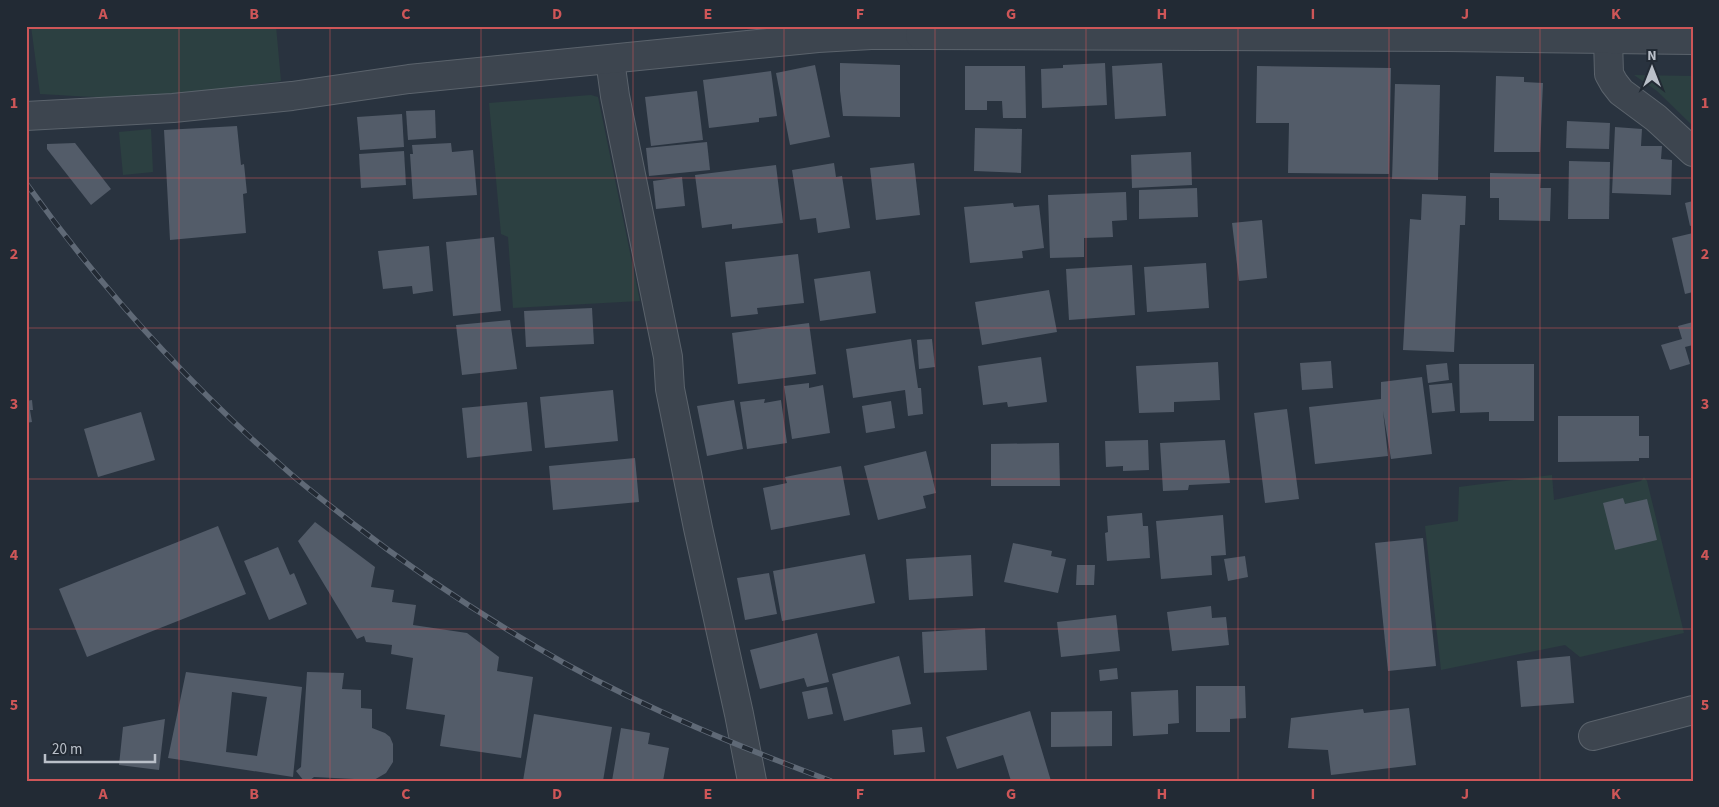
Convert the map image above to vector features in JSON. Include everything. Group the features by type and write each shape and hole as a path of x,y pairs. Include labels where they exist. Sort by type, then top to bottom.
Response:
{"street":[{"path":"26,116 173,108 292,96 409,78 610,60 839,36 1498,32 1608,39 1693,40"},
{"path":"1608,39 1609,74 1614,84 1621,92 1656,118 1693,152"},
{"path":"610,60 614,96 668,357 668,374 672,399 690,491 752,781"},
{"path":"1593,736 1693,710"}],"green space":[{"path":"31,26 276,26 281,81 198,92 134,97 40,94"},
{"path":"1634,75 1693,76 1693,126 1657,91"},
{"path":"591,95 598,97 640,301 513,308 508,237 501,234 489,103"},
{"path":"151,129 153,172 123,175 119,132"},
{"path":"1552,475 1554,500 1641,481 1644,477 1647,481 1684,633 1580,657 1565,645 1441,670 1425,526 1458,521 1459,487"}],"building":[{"path":"840,63 900,65 900,117 843,116 840,91"},
{"path":"1105,63 1107,105 1042,108 1041,69 1063,68 1063,65"},
{"path":"1162,63 1166,116 1115,119 1112,66"},
{"path":"815,65 830,137 790,145 776,73"},
{"path":"965,66 1025,66 1026,118 1003,118 1002,101 987,101 987,110 965,110"},
{"path":"1257,66 1391,68 1389,174 1288,173 1289,123 1256,123"},
{"path":"771,71 777,116 759,118 759,122 709,128 703,80"},
{"path":"1496,76 1524,77 1524,82 1543,83 1540,152 1494,152"},
{"path":"1395,84 1440,85 1438,180 1392,179"},
{"path":"697,91 703,140 651,146 645,97"},
{"path":"435,110 436,138 408,140 406,111"},
{"path":"402,114 404,147 360,150 357,117"},
{"path":"1567,121 1610,123 1609,149 1566,148"},
{"path":"237,126 241,165 244,164 247,193 243,194 246,233 170,240 164,130"},
{"path":"1615,127 1642,129 1641,146 1662,146 1661,159 1672,160 1671,195 1612,193"},
{"path":"975,128 1022,129 1021,173 974,171"},
{"path":"707,142 710,170 649,176 646,148"},
{"path":"75,143 111,189 91,205 47,149 47,144"},
{"path":"451,143 452,152 473,150 477,195 413,199 410,154 413,154 412,145"},
{"path":"404,151 406,185 361,188 359,154"},
{"path":"1191,152 1192,185 1132,188 1131,155"},
{"path":"1569,161 1610,162 1609,219 1568,219"},
{"path":"834,163 836,177 842,176 850,228 818,233 816,218 800,220 792,170"},
{"path":"914,163 920,215 876,220 870,168"},
{"path":"776,165 783,223 732,229 732,224 702,228 695,175"},
{"path":"1490,173 1541,174 1540,188 1551,188 1550,221 1499,220 1499,198 1490,198"},
{"path":"682,177 685,206 656,209 653,181"},
{"path":"1197,188 1198,217 1139,219 1139,190"},
{"path":"1126,192 1127,220 1112,221 1113,237 1084,238 1084,257 1050,258 1048,195"},
{"path":"1422,194 1466,196 1465,225 1460,225 1454,352 1403,350 1410,219 1421,220"},
{"path":"1693,201 1693,225 1690,226 1685,203"},
{"path":"1013,203 1014,207 1039,205 1044,248 1022,251 1023,258 970,263 964,207"},
{"path":"1262,220 1267,278 1239,281 1232,223"},
{"path":"1693,233 1693,292 1685,294 1672,238"},
{"path":"494,237 501,311 453,316 446,242"},
{"path":"429,246 433,291 413,294 412,286 383,289 378,251"},
{"path":"798,254 804,303 757,308 758,314 731,317 725,262"},
{"path":"1206,263 1209,308 1147,312 1144,267"},
{"path":"1132,265 1135,315 1069,320 1066,269"},
{"path":"870,271 876,313 820,321 814,279"},
{"path":"1049,290 1057,332 982,345 975,302"},
{"path":"592,308 594,344 526,347 524,311"},
{"path":"510,320 517,369 462,375 456,325"},
{"path":"1693,322 1693,345 1685,347 1690,364 1670,370 1661,345 1682,339 1678,326"},
{"path":"809,323 816,374 738,384 732,333"},
{"path":"911,339 918,388 921,388 923,414 908,416 905,390 853,398 846,349"},
{"path":"932,339 935,367 919,369 917,340"},
{"path":"1041,357 1047,402 1008,407 1007,402 983,405 978,366"},
{"path":"1331,361 1333,388 1302,390 1300,363"},
{"path":"1218,362 1220,400 1174,402 1174,412 1139,413 1136,366"},
{"path":"1447,363 1449,380 1428,383 1426,365"},
{"path":"1459,364 1534,364 1534,421 1489,421 1489,412 1460,413"},
{"path":"1422,377 1432,454 1391,459 1383,411 1388,456 1315,464 1309,407 1381,399 1381,382"},
{"path":"809,383 809,388 823,385 830,433 792,439 784,386"},
{"path":"1452,383 1455,411 1432,413 1429,385"},
{"path":"613,390 618,441 545,448 540,397"},
{"path":"765,399 764,403 781,400 787,443 747,449 740,402"},
{"path":"32,400 33,410 30,410 32,422 26,423 26,401"},
{"path":"734,400 743,449 707,456 697,406"},
{"path":"891,401 895,428 866,433 862,406"},
{"path":"527,402 532,451 467,458 462,408"},
{"path":"1287,409 1299,499 1265,503 1254,413"},
{"path":"141,412 155,460 98,477 84,429"},
{"path":"1558,416 1639,416 1639,436 1649,436 1649,458 1639,458 1639,461 1558,462"},
{"path":"1148,440 1149,470 1123,471 1123,466 1106,467 1105,441"},
{"path":"1225,440 1230,483 1189,485 1188,490 1163,491 1160,443"},
{"path":"1059,443 1060,486 991,486 991,444"},
{"path":"926,451 936,493 923,496 926,508 878,520 864,466"},
{"path":"635,458 639,502 553,510 549,466"},
{"path":"841,466 850,515 771,530 763,488 787,483 785,477"},
{"path":"1623,498 1625,504 1647,499 1657,540 1615,550 1603,503"},
{"path":"1142,513 1143,526 1148,526 1150,558 1107,561 1105,533 1108,532 1107,516"},
{"path":"1223,515 1226,555 1211,556 1212,575 1161,579 1156,521"},
{"path":"315,522 375,567 371,587 394,590 392,602 416,605 413,625 467,633 499,657 497,671 533,677 521,758 440,746 445,715 406,709 413,658 391,654 392,645 366,642 364,636 357,639 298,541"},
{"path":"218,526 246,594 87,657 59,589"},
{"path":"1423,538 1436,666 1388,671 1375,543"},
{"path":"1013,543 1052,551 1051,556 1066,559 1058,593 1004,582"},
{"path":"278,547 290,575 294,573 307,604 269,620 244,561"},
{"path":"865,554 875,603 782,621 773,571"},
{"path":"971,555 973,596 909,600 906,559"},
{"path":"1245,556 1248,577 1228,581 1224,559"},
{"path":"1077,565 1095,565 1094,585 1076,585"},
{"path":"769,573 777,614 745,620 737,578"},
{"path":"1211,606 1212,618 1226,617 1229,645 1172,651 1167,612"},
{"path":"1116,615 1120,651 1061,657 1057,622"},
{"path":"985,628 987,670 924,673 922,632"},
{"path":"817,633 829,682 807,687 804,678 760,689 750,650"},
{"path":"899,656 911,704 844,721 832,674"},
{"path":"1570,656 1574,703 1521,707 1517,661"},
{"path":"1117,668 1118,679 1100,681 1099,670"},
{"path":"186,672 302,687 293,777 168,758","holes":["232,692 267,697 257,756 226,752"]},
{"path":"307,672 344,673 342,689 361,690 361,708 372,709 372,728 385,733 390,737 393,744 393,762 386,773 374,780 314,777 309,781 304,781 296,771 301,767"},
{"path":"1196,686 1245,686 1246,718 1230,719 1230,732 1196,732"},
{"path":"827,687 833,714 808,719 802,692"},
{"path":"1178,690 1179,723 1168,724 1168,734 1133,736 1131,692"},
{"path":"1409,708 1416,765 1331,775 1328,750 1288,748 1291,718 1363,709 1364,713"},
{"path":"1030,711 1051,781 1011,781 1003,755 957,769 946,737"},
{"path":"1112,711 1112,746 1051,747 1051,712"},
{"path":"534,714 612,727 603,781 523,781"},
{"path":"165,719 159,770 119,765 123,727"},
{"path":"922,727 925,752 894,755 892,730"},
{"path":"621,728 650,733 648,744 669,748 663,781 612,781"}],"railway":[{"path":"26,183 84,259 179,368 291,474 376,541 482,614 536,647 596,680 695,727 831,781"}]}
